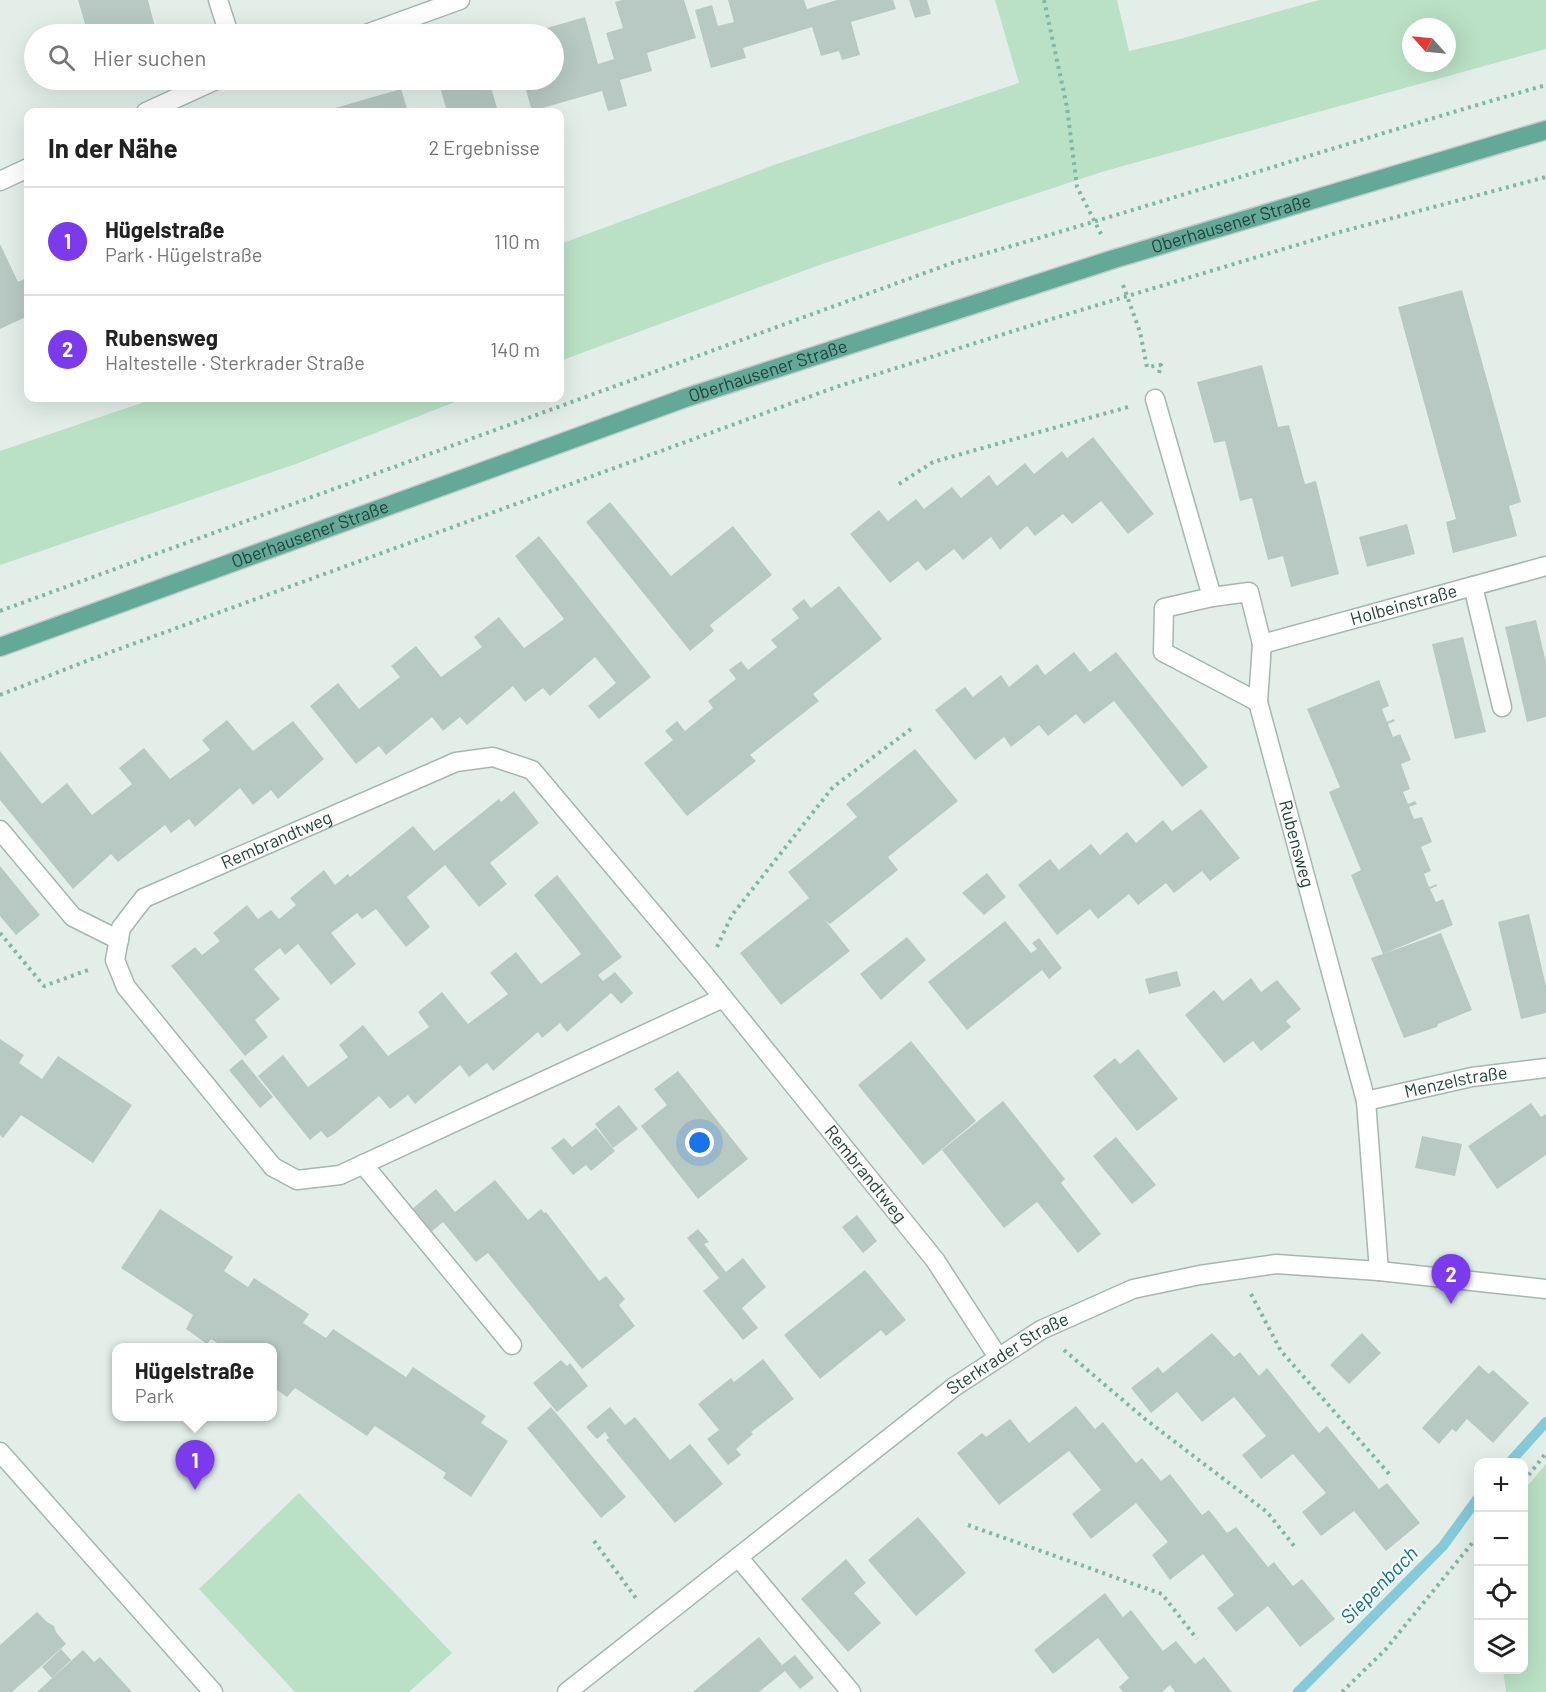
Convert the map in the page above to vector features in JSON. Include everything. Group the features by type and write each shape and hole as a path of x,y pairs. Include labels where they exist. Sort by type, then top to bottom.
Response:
{"main road":[{"name":"Oberhausener Straße","path":"0,646 685,398 1114,259 1546,130"}],"street":[{"path":"218,0 226,24"},
{"path":"394,24 460,0"},
{"path":"155,108 194,90"},
{"path":"0,181 24,170"},
{"path":"1155,399 1212,597"},
{"name":"Holbeinstraße","path":"1262,644 1546,566"},
{"path":"1473,586 1502,707"},
{"name":"Rubensweg","path":"1258,702 1163,652 1164,608 1212,597 1249,592 1262,644 1258,702 1366,1101 1379,1271"},
{"name":"Rembrandtweg","path":"115,960 121,928 144,898 456,762 493,757 532,770 704,974 935,1260 998,1358"},
{"path":"0,831 74,917 119,940"},
{"path":"115,960 126,987 273,1167 297,1180 340,1174 723,998"},
{"name":"Menzelstraße","path":"1366,1101 1472,1077 1546,1068"},
{"path":"363,1164 512,1345"},
{"name":"Sterkrader Straße","path":"567,1692 954,1387 1041,1330 1133,1289 1276,1264 1379,1271 1546,1289"},
{"path":"0,1452 213,1692"},
{"path":"738,1557 851,1692"}],"path":[{"path":"899,483 933,462 1155,399 1161,365 1147,367 1140,332 1114,259 1077,187 1067,107 1044,0"},
{"path":"0,611 952,263 1096,223 1423,120 1546,85"},
{"path":"0,695 88,660 836,387 1340,232 1546,177"},
{"path":"704,974 732,915 832,787 911,729"},
{"path":"0,933 44,986 115,960"},
{"path":"1238,1269 1281,1351 1391,1476"},
{"path":"1041,1330 1145,1419 1267,1512 1295,1547"},
{"path":"1528,1476 1546,1453"},
{"path":"968,1525 1162,1594 1197,1639"},
{"path":"594,1541 654,1624"},
{"path":"1342,1692 1385,1650 1474,1542"}],"green space":[{"path":"995,0 1117,0 1129,51 1319,0 1546,0 1546,49 1105,171 825,263 564,360 564,243 774,165 1019,83"},
{"path":"144,402 455,402 296,464 0,565 0,451"},
{"path":"1546,1464 1546,1692 1506,1692 1504,1674 1528,1674 1528,1485"},
{"path":"299,1493 452,1653 409,1692 295,1692 199,1589"}],"building":[{"path":"78,0 148,0 154,24 85,24"},
{"path":"684,0 696,38 647,53 652,71 620,80 627,106 608,111 602,91 542,108 531,108 526,90 564,90 564,24 561,24 585,17 598,64 614,59 606,33 623,28 615,2"},
{"path":"728,0 804,0 807,9 837,0 893,0 896,9 851,22 860,55 842,60 839,51 821,56 812,27 743,48 746,58 711,68 695,10 712,5 718,26 734,22"},
{"path":"909,0 927,0 931,14 915,18"},
{"path":"401,90 407,108 335,108"},
{"path":"441,90 492,90 497,108 446,108"},
{"path":"0,244 18,282 24,279 24,318 0,329"},
{"path":"1462,290 1521,502 1509,506 1517,536 1453,553 1446,522 1456,519 1398,307"},
{"path":"1262,365 1278,427 1289,425 1305,484 1316,481 1339,574 1291,587 1283,556 1268,560 1252,498 1240,501 1225,441 1214,443 1197,382"},
{"path":"1093,437 1154,514 1128,534 1101,501 1072,524 1063,514 1035,536 1027,526 1000,550 991,537 963,560 954,549 926,571 918,561 890,583 850,534 879,510 888,521 916,499 924,509 952,487 961,498 989,475 997,486 1025,463 1034,474 1062,451 1067,458"},
{"path":"610,502 671,576 733,526 772,575 710,625 714,631 690,651 586,522"},
{"path":"1407,524 1415,554 1367,567 1359,537"},
{"path":"539,536 651,677 599,719 588,706 616,683 595,657 550,696 543,688 525,702 513,686 467,725 460,717 443,731 432,717 386,755 379,746 356,764 310,706 338,683 359,709 400,677 391,666 416,646 441,677 482,647 474,637 499,617 524,648 552,628 564,619 515,556"},
{"path":"839,586 882,639 813,694 819,701 750,755 756,761 687,816 644,763 673,740 665,731 677,721 685,731 713,708 708,701 736,679 729,670 741,661 748,670 777,647 771,640 799,618 792,609 794,607 804,599 811,608"},
{"path":"1536,620 1546,662 1546,717 1527,722 1505,627"},
{"path":"1463,637 1486,732 1455,739 1432,644"},
{"path":"1074,652 1090,672 1116,652 1208,767 1182,787 1114,701 1084,724 1076,714 1048,736 1039,725 1011,747 1004,737 975,760 935,710 965,687 973,697 1001,675 1009,687 1037,664 1045,675"},
{"path":"1379,680 1389,706 1382,709 1387,722 1394,719 1395,721 1388,724 1393,737 1400,734 1411,760 1401,764 1410,789 1403,792 1408,804 1415,801 1417,804 1409,807 1414,819 1422,817 1432,842 1421,847 1431,871 1424,874 1429,887 1437,884 1430,889 1436,902 1443,899 1453,925 1383,954 1351,875 1361,870 1329,792 1340,787 1307,709"},
{"path":"227,720 253,751 293,721 324,759 278,799 271,790 253,805 240,788 195,827 189,819 171,833 165,825 118,862 111,854 73,889 0,800 0,751 42,804 67,783 92,815 132,784 119,768 144,748 170,779 210,750 202,740"},
{"path":"915,749 958,801 888,857 898,870 830,924 825,920 850,951 781,1005 740,953 809,898 788,872 857,817 846,804"},
{"path":"514,791 539,823 490,863 507,884 479,907 445,865 407,897 430,927 406,947 376,909 362,919 357,913 331,933 356,964 331,985 298,944 285,955 280,948 254,969 280,999 255,1020 268,1037 245,1056 171,966 195,947 202,955 220,941 213,933 247,905 258,919 271,910 279,919 296,905 290,898 324,870 335,885 348,874 350,877 413,826 434,851 499,799 501,802"},
{"path":"1201,809 1240,858 1210,881 1202,871 1174,893 1166,883 1138,905 1129,894 1098,919 1090,909 1057,935 1018,885 1050,859 1059,870 1091,844 1100,855 1127,832 1136,843 1163,820 1172,831"},
{"path":"0,866 40,915 16,935 0,916"},
{"path":"987,873 1006,897 984,915 962,893"},
{"path":"557,875 622,957 598,975 603,981 615,972 633,993 621,1004 611,993 567,1032 560,1023 542,1038 538,1032 493,1071 487,1063 469,1077 460,1065 415,1104 408,1095 390,1109 379,1096 334,1134 327,1138 321,1131 310,1140 258,1076 283,1055 308,1087 348,1057 339,1045 363,1025 388,1056 429,1027 418,1012 442,992 468,1024 508,994 490,973 516,952 541,984 581,954 534,895"},
{"path":"1529,914 1546,986 1546,1013 1521,1019 1498,922"},
{"path":"1005,921 1031,953 1037,949 1032,943 1039,938 1062,968 1049,979 1042,970 967,1030 928,982"},
{"path":"1441,933 1472,1010 1438,1024 1437,1027 1404,1038 1371,958"},
{"path":"907,937 926,960 881,1000 860,974"},
{"path":"1177,971 1181,986 1149,994 1145,979"},
{"path":"1251,978 1261,992 1277,980 1301,1009 1286,1021 1291,1027 1261,1051 1253,1041 1224,1063 1185,1015 1214,990 1223,1001"},
{"path":"0,1039 24,1055 19,1063 42,1079 58,1056 132,1105 93,1163 21,1115 3,1138 0,1135"},
{"path":"911,1041 976,1121 923,1165 858,1085"},
{"path":"1138,1049 1178,1099 1137,1131 1093,1076 1115,1058 1120,1064"},
{"path":"242,1059 273,1097 260,1108 229,1070"},
{"path":"678,1071 748,1159 698,1199 641,1126 667,1105 654,1089"},
{"path":"1003,1101 1065,1179 1061,1183 1101,1234 1078,1253 1037,1202 1004,1228 942,1150"},
{"path":"1531,1103 1541,1117 1546,1114 1546,1155 1497,1189 1468,1146"},
{"path":"619,1105 638,1129 613,1148 595,1124"},
{"path":"596,1128 615,1151 591,1171 586,1165 573,1175 551,1148 564,1138 572,1147"},
{"path":"1422,1136 1462,1144 1455,1176 1415,1168"},
{"path":"1116,1137 1156,1185 1132,1204 1093,1156"},
{"path":"495,1180 528,1220 541,1209 544,1213 546,1212 599,1281 606,1276 625,1299 619,1305 635,1326 582,1369 488,1253 476,1262 443,1222 430,1233 411,1210 436,1189 455,1212"},
{"path":"160,1209 233,1257 224,1271 248,1287 254,1278 309,1314 303,1323 326,1338 333,1329 406,1377 413,1367 486,1416 481,1423 508,1441 471,1497 443,1478 446,1473 375,1426 367,1436 295,1388 287,1397 277,1390 277,1343 218,1343 211,1339 206,1343 186,1329 193,1315 121,1268"},
{"path":"857,1215 877,1241 863,1253 842,1227"},
{"path":"698,1229 709,1242 704,1244 726,1272 743,1258 766,1287 742,1308 758,1328 743,1340 703,1291 719,1278 687,1238"},
{"path":"865,1270 906,1320 886,1336 881,1330 820,1379 784,1335"},
{"path":"1212,1333 1234,1357 1240,1352 1259,1376 1267,1368 1319,1433 1327,1426 1379,1489 1387,1483 1420,1523 1386,1551 1354,1511 1321,1536 1302,1512 1326,1493 1293,1454 1261,1479 1242,1455 1266,1436 1234,1397 1202,1422 1177,1392 1151,1413 1131,1388 1158,1367 1163,1373"},
{"path":"1362,1333 1381,1353 1349,1384 1330,1365"},
{"path":"763,1359 794,1399 751,1432 753,1434 736,1449 741,1455 728,1465 707,1439 719,1430 698,1404 731,1378 734,1382"},
{"path":"561,1360 567,1366 570,1363 588,1386 557,1412 533,1383"},
{"path":"1479,1365 1489,1374 1493,1370 1529,1403 1493,1443 1467,1419 1456,1432 1452,1429 1439,1444 1422,1428"},
{"path":"1076,1406 1095,1429 1103,1422 1136,1463 1142,1458 1161,1481 1170,1474 1202,1515 1209,1510 1227,1533 1236,1527 1268,1567 1274,1562 1293,1586 1302,1579 1335,1619 1300,1647 1268,1606 1236,1632 1217,1608 1234,1595 1203,1554 1170,1580 1152,1555 1168,1542 1136,1503 1091,1539 1072,1514 1101,1490 1069,1451 999,1505 957,1453 982,1433 986,1437 1010,1419 1029,1443"},
{"path":"551,1407 626,1497 601,1518 527,1428"},
{"path":"610,1407 625,1425 635,1417 670,1460 690,1444 723,1484 675,1523 606,1440 609,1438 605,1432 597,1439 586,1427"},
{"path":"918,1517 966,1573 916,1616 868,1560"},
{"path":"846,1559 866,1583 854,1593 881,1623 848,1652 801,1599"},
{"path":"1105,1593 1123,1617 1131,1610 1163,1651 1176,1641 1195,1664 1204,1657 1232,1692 1175,1692 1170,1685 1162,1692 1123,1692 1119,1687 1129,1678 1098,1638 1053,1674 1034,1650"},
{"path":"37,1612 54,1626 66,1644 12,1692 0,1692 0,1645"},
{"path":"759,1637 782,1665 795,1655 814,1678 800,1689 785,1671 759,1692 693,1692"},
{"path":"61,1649 71,1660 52,1678 42,1667"},
{"path":"83,1650 94,1662 100,1657 132,1692 37,1692"}],"waterway":[{"name":"Siepenbach","path":"1514,1458 1546,1422"},
{"name":"Siepenbach","path":"1298,1692 1443,1546 1474,1503"}],"place":[{"name":"Rubensweg","path":"1451,1304"},
{"name":"Hügelstraße","path":"195,1490"}]}
